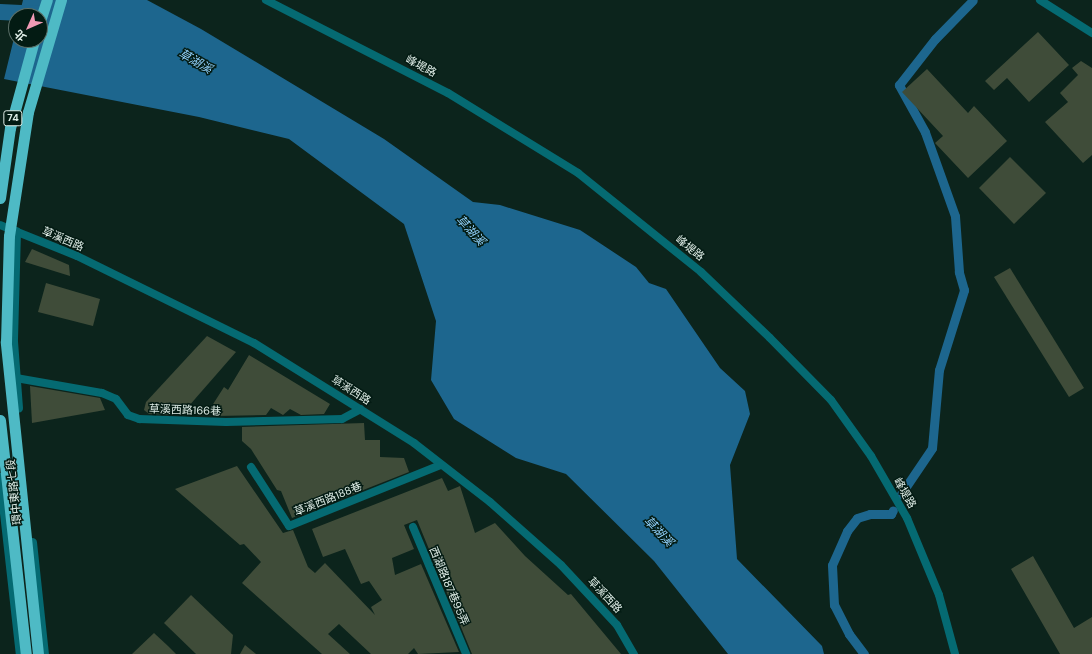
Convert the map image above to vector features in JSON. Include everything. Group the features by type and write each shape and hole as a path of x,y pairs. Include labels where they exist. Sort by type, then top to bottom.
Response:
{"highway":[{"name":"74","path":"38,654 6,342 9,236 28,112 61,0"},
{"name":"74","path":"0,198 10,128 32,48"},
{"path":"0,420 26,654"}],"street":[{"name":"峰堤路","path":"266,0 448,93 578,173 701,272 770,338 831,400 871,456 907,518 939,595 955,654"},
{"path":"1040,0 1092,33"},
{"name":"草溪西路","path":"0,225 77,256 254,343 361,409 442,465 490,502 561,565 617,625 634,654"},
{"name":"環中東路七段","path":"16,231 13,341 20,429 44,654"},
{"name":"草溪西路166巷","path":"16,378 102,392 116,399 128,415 139,419 226,422 342,419 361,409"},
{"path":"0,432 20,429"},
{"name":"草溪西路188巷","path":"251,467 289,526 442,465"},
{"name":"環中東路七段","path":"0,477 20,654"},
{"name":"西湖路187巷95弄","path":"413,528 466,654"}],"water":[{"path":"23,0 147,0 201,29 384,139 473,202 500,205 580,230 636,267 649,283 666,289 720,368 745,391 750,414 730,465 737,559 822,646 824,654 728,654 654,561 566,474 516,458 454,419 431,380 436,321 404,224 289,139 199,117 4,79 12,48 48,48 48,8 21,8"}],"building":[{"path":"1038,32 1069,65 1029,102 1007,78 994,90 985,81"},
{"path":"1081,61 1092,68 1092,155 1083,163 1045,122 1068,102 1060,93 1078,75 1072,68"},
{"path":"927,69 968,113 974,106 1007,141 968,178 935,143 943,136 902,92"},
{"path":"1010,157 1046,193 1014,224 979,188"},
{"path":"32,249 69,265 70,276 25,262"},
{"path":"1010,268 1084,388 1069,397 994,277"},
{"path":"46,283 100,299 93,326 38,312"},
{"path":"207,336 236,352 181,415 149,414 144,410 146,402"},
{"path":"249,355 330,404 324,414 301,415 290,409 283,415 271,408 266,415 215,416 208,412 224,387 228,390"},
{"path":"30,386 100,398 105,410 32,423"},
{"path":"364,423 365,440 380,440 380,457 404,458 409,472 292,518 281,491 277,490 251,449 242,441 242,427"},
{"path":"237,466 283,533 293,530 308,567 315,573 325,563 375,615 371,607 382,600 369,581 361,584 345,549 323,557 312,529 442,478 448,491 460,486 475,533 495,523 525,556 568,595 571,594 621,654 472,654 417,520 404,525 414,549 392,558 395,575 421,564 459,652 418,654 414,648 408,654 371,654 339,624 328,634 350,654 322,654 242,583 261,562 244,544 240,545 175,489"},
{"path":"1033,556 1074,628 1092,617 1092,654 1060,654 1011,569"},
{"path":"191,595 233,635 231,654 196,654 164,623"},
{"path":"154,633 176,654 132,654"},
{"path":"245,645 256,654 240,654"}],"waterway":[{"path":"901,494 932,448 939,370 964,290 959,272 955,216 925,132 899,85 935,39 973,0"},
{"name":"草湖溪","path":"0,12 8,12"},
{"path":"864,654 849,634 834,605 832,565 847,531 857,518 870,514 891,514 893,510"}]}
